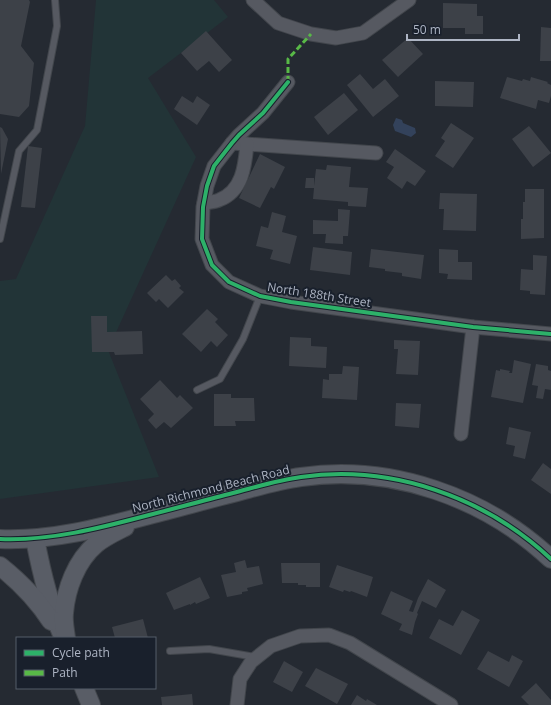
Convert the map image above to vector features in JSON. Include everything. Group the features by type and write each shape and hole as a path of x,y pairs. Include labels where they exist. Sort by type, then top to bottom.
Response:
{"main road":[{"name":"North Richmond Beach Road","path":"0,539 60,536 113,525 278,481 325,475 370,476 400,480 428,487 454,496 484,510 510,526 551,559"},
{"path":"64,637 64,614 68,591 79,565 96,544 139,518"},
{"path":"35,538 50,604 64,637"},
{"path":"0,566 34,597 63,637"},
{"path":"84,689 91,705"}],"street":[{"path":"253,0 278,23 311,34 336,38 363,33 409,0"},
{"name":"North 188th Street","path":"288,82 264,113 239,135 214,166 207,186 204,203 202,239 212,265 228,282 260,296 291,302 473,327 551,334"},
{"path":"232,143 376,153"},
{"path":"204,203 223,198 236,187 243,174 247,144"},
{"path":"460,434 473,327"},
{"path":"237,705 240,679 256,657 271,646 300,636 328,635 350,643 451,705"}],"lane":[{"path":"0,239 19,151 37,130 57,26 55,0"},
{"path":"197,390 220,379 243,339 260,296"},
{"path":"170,651 209,649 256,657"}],"shaded area":[{"path":"96,0 214,0 228,17 148,78 196,157 108,350 159,477 0,499 0,281 16,279 85,126"}],"water":[{"path":"396,118 415,128 416,133 411,137 395,131 393,125"}],"building":[{"path":"0,0 29,0 30,2 21,46 34,63 29,106 19,117 0,114"},
{"path":"443,3 477,4 477,16 483,16 483,34 465,34 465,28 443,28"},
{"path":"541,27 551,28 551,61 540,61"},
{"path":"206,31 232,60 219,72 209,61 197,71 181,53"},
{"path":"408,38 423,54 398,77 382,60"},
{"path":"360,74 373,89 385,79 399,96 373,117 347,85"},
{"path":"507,77 522,81 523,79 530,81 531,77 548,82 547,83 551,85 551,96 549,103 538,100 536,109 500,98"},
{"path":"435,81 474,82 473,107 435,106"},
{"path":"344,93 358,110 328,135 314,117"},
{"path":"182,96 193,103 197,96 210,105 197,125 174,109"},
{"path":"451,123 474,138 453,168 435,156 445,141 441,138"},
{"path":"529,126 551,153 533,167 512,139"},
{"path":"0,127 8,139 1,174"},
{"path":"28,146 42,148 35,208 21,207"},
{"path":"395,149 426,171 415,186 407,181 402,189 387,178 394,167 386,162"},
{"path":"260,154 285,167 274,189 271,187 260,208 239,198"},
{"path":"327,165 351,167 349,187 368,188 366,207 348,206 348,202 313,199 314,188 305,188 306,178 314,178 314,186 316,169 326,170"},
{"path":"525,189 544,189 544,238 521,239 521,219 523,219"},
{"path":"440,193 477,194 476,231 443,230 444,209 439,209"},
{"path":"338,209 350,210 348,236 343,236 343,244 325,243 326,234 313,234 313,220 338,221"},
{"path":"272,212 286,216 282,232 297,236 290,264 270,259 273,250 256,246 261,226 268,228"},
{"path":"313,247 352,252 350,275 310,270"},
{"path":"371,249 424,255 421,279 402,276 402,273 385,271 385,269 369,267"},
{"path":"439,249 458,250 458,262 472,262 472,280 447,279 448,274 439,273"},
{"path":"533,255 547,256 545,295 530,294 530,291 520,290 521,269 533,270"},
{"path":"166,275 172,281 175,279 181,286 179,288 184,292 168,308 159,299 156,302 147,293"},
{"path":"207,309 218,319 215,322 228,335 217,347 211,341 201,352 182,334"},
{"path":"91,316 107,316 107,332 142,331 143,354 115,355 114,352 92,352"},
{"path":"290,337 311,338 311,346 327,347 326,368 289,366"},
{"path":"394,340 420,341 418,375 396,374 398,349 394,349"},
{"path":"514,360 531,364 523,403 491,397 496,370 500,371 500,369 510,371 509,373 512,373"},
{"path":"536,364 548,366 548,370 551,371 551,390 545,389 543,399 536,398 538,386 532,385"},
{"path":"343,366 359,367 357,400 322,398 323,379 329,380 329,374 342,374"},
{"path":"160,380 177,398 180,395 193,408 171,428 164,422 156,429 148,420 154,414 140,399"},
{"path":"214,394 231,394 231,398 254,398 255,421 235,421 236,426 214,426"},
{"path":"396,403 421,404 419,428 395,426"},
{"path":"509,427 531,432 525,459 513,456 515,446 506,444"},
{"path":"543,463 551,469 551,494 531,480"},
{"path":"245,560 247,568 259,566 263,584 247,588 248,591 242,592 242,594 227,597 221,575 236,572 234,563"},
{"path":"281,563 320,563 320,587 306,587 306,585 298,585 298,583 282,583"},
{"path":"337,565 373,577 367,597 351,591 344,590 343,592 329,587"},
{"path":"200,577 210,598 196,604 195,602 174,610 166,593"},
{"path":"428,579 446,590 436,608 422,601 417,613 412,635 399,630 402,624 381,614 391,591 413,601 409,611 413,612 418,598"},
{"path":"462,610 480,620 461,655 429,638 439,619 453,626"},
{"path":"143,619 148,637 115,637 112,627"},
{"path":"488,651 509,662 512,655 523,661 509,687 477,669"},
{"path":"284,661 303,672 292,692 273,682"},
{"path":"316,668 348,684 337,704 305,686"},
{"path":"536,683 551,700 551,705 529,705 521,697"},
{"path":"192,694 193,705 162,705 161,697"},
{"path":"357,695 366,701 367,699 377,705 351,705"}],"marked path":[{"path":"288,82 288,59 311,34"}],"cycle path":[{"path":"288,82 263,113 239,135 214,166 207,186 203,207 202,239 212,265 229,282 260,296 291,302 473,327 551,334"},
{"path":"0,539 38,538 75,533 292,478 335,474 369,476 402,481 435,490 467,502 497,518 525,537 551,559"}]}
